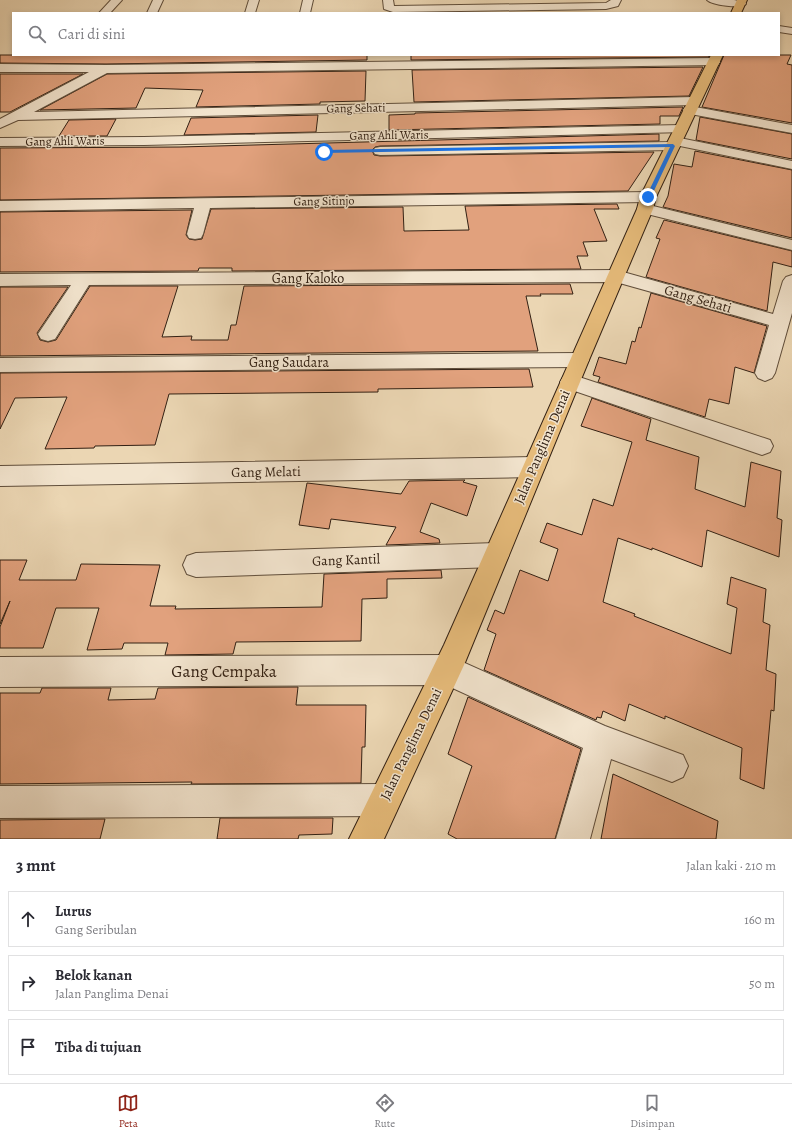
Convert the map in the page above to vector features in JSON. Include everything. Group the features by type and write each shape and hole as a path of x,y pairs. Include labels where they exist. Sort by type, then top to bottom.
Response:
{"main road":[{"name":"Jalan Panglima Denai","path":"366,839 447,670 578,360 647,203 715,58"}],"street":[{"path":"105,12 117,0"},
{"path":"152,12 158,0"},
{"path":"250,12 254,0"},
{"path":"305,12 308,0"},
{"path":"388,0 388,7 393,9 606,6 614,4 616,0"},
{"path":"712,0 740,6"},
{"path":"780,29 792,31"},
{"path":"48,68 61,56"},
{"path":"0,68 106,69 715,58"},
{"path":"0,124 106,69"},
{"name":"Gang Sehati","path":"18,116 683,125"},
{"path":"363,151 683,125 792,129"},
{"path":"683,125 792,165"},
{"name":"Gang Ahli Waris","path":"0,142 152,140 683,125"},
{"path":"195,234 204,203"},
{"name":"Gang Sitinjo","path":"0,206 204,203 647,203 792,245"},
{"name":"Gang Sehati","path":"616,276 780,322"},
{"name":"Gang Kaloko","path":"0,280 616,276"},
{"path":"48,334 84,279"},
{"path":"766,373 792,281"},
{"name":"Gang Saudara","path":"0,365 578,360"},
{"path":"570,382 762,446"},
{"name":"Gang Melati","path":"0,476 533,467"},
{"name":"Gang Kantil","path":"196,565 496,555"},
{"path":"447,670 600,740 672,766"},
{"name":"Gang Cempaka","path":"0,672 447,670"},
{"path":"573,839 600,740"},
{"path":"0,802 384,800"}],"building":[{"path":"0,55 367,56 367,60 106,64 0,63"},
{"path":"791,55 787,64 792,65 792,123 702,107 724,56"},
{"path":"411,56 709,56 709,57 411,60"},
{"path":"703,67 689,96 414,102 412,70"},
{"path":"366,71 365,101 320,102 320,104 196,107 203,90 145,88 136,108 40,110 107,74"},
{"path":"0,74 83,74 10,112 0,112"},
{"path":"683,107 679,116 660,116 660,124 389,130 389,115 415,113"},
{"path":"318,115 316,132 184,135 191,118"},
{"path":"700,117 792,134 792,159 696,140"},
{"path":"116,119 107,136 59,136 69,120"},
{"path":"659,134 659,141 380,146 375,147 372,150 374,155 380,156 654,152 628,191 0,200 0,148 180,147"},
{"path":"695,151 792,170 792,238 663,207 668,196 674,164 692,167"},
{"path":"617,204 619,209 594,209 607,241 583,242 588,256 577,256 581,269 232,271 232,268 199,268 198,271 0,272 0,212 192,210 186,235 189,239 195,240 202,239 211,209 403,207 404,231 469,230 465,206"},
{"path":"664,220 792,251 792,267 773,262 767,311 646,277 660,239 656,238"},
{"path":"570,284 573,294 540,294 541,296 526,296 538,351 0,356 0,287 68,287 37,333 40,340 48,342 56,340 90,286 178,286 162,337 192,336 191,340 228,340 231,325 236,325 244,286"},
{"path":"651,293 767,326 754,373 735,367 729,404 709,399 705,417 598,382 600,377 593,375 599,357 626,364 632,341 635,342 639,327 641,328"},
{"path":"529,369 533,387 378,389 378,392 169,394 155,445 45,449 67,397 15,398 0,429 0,373"},
{"path":"592,398 651,419 646,440 699,457 695,489 745,507 751,462 781,471 777,518 782,520 779,557 707,530 702,567 652,548 652,550 618,538 603,602 635,614 634,616 731,654 737,608 727,604 731,577 766,589 763,622 770,625 766,670 776,674 774,711 771,710 764,789 740,779 742,748 665,716 665,719 629,704 625,721 603,711 601,718 597,717 596,720 484,670 496,634 487,630 495,610 504,614 520,570 548,581 558,549 540,542 547,523 582,535 593,499 613,506 632,442 581,426"},
{"path":"465,480 463,482 477,486 467,516 431,503 420,532 439,539 440,543 386,545 396,527 331,519 329,529 299,525 307,483 401,494 409,481"},
{"path":"0,560 27,560 19,580 76,580 81,564 160,565 150,606 176,606 175,609 322,607 324,574 441,570 442,578 387,579 387,598 362,599 361,641 236,642 233,654 165,655 168,643 124,643 122,649 87,650 99,608 56,608 43,648 0,648 0,627 10,601 0,624"},
{"path":"298,687 296,705 366,705 365,747 362,747 361,783 191,784 192,782 0,784 0,693 40,693 42,688 111,688 108,700 155,699 158,688"},
{"path":"468,697 581,749 555,839 457,839 448,834 472,766 448,754"},
{"path":"613,774 718,821 716,839 601,839"},
{"path":"220,818 333,818 332,834 299,835 298,839 217,839"},
{"path":"105,819 100,839 0,839 0,820"}],"route":[{"path":"324,152 673,146 648,197"}]}
